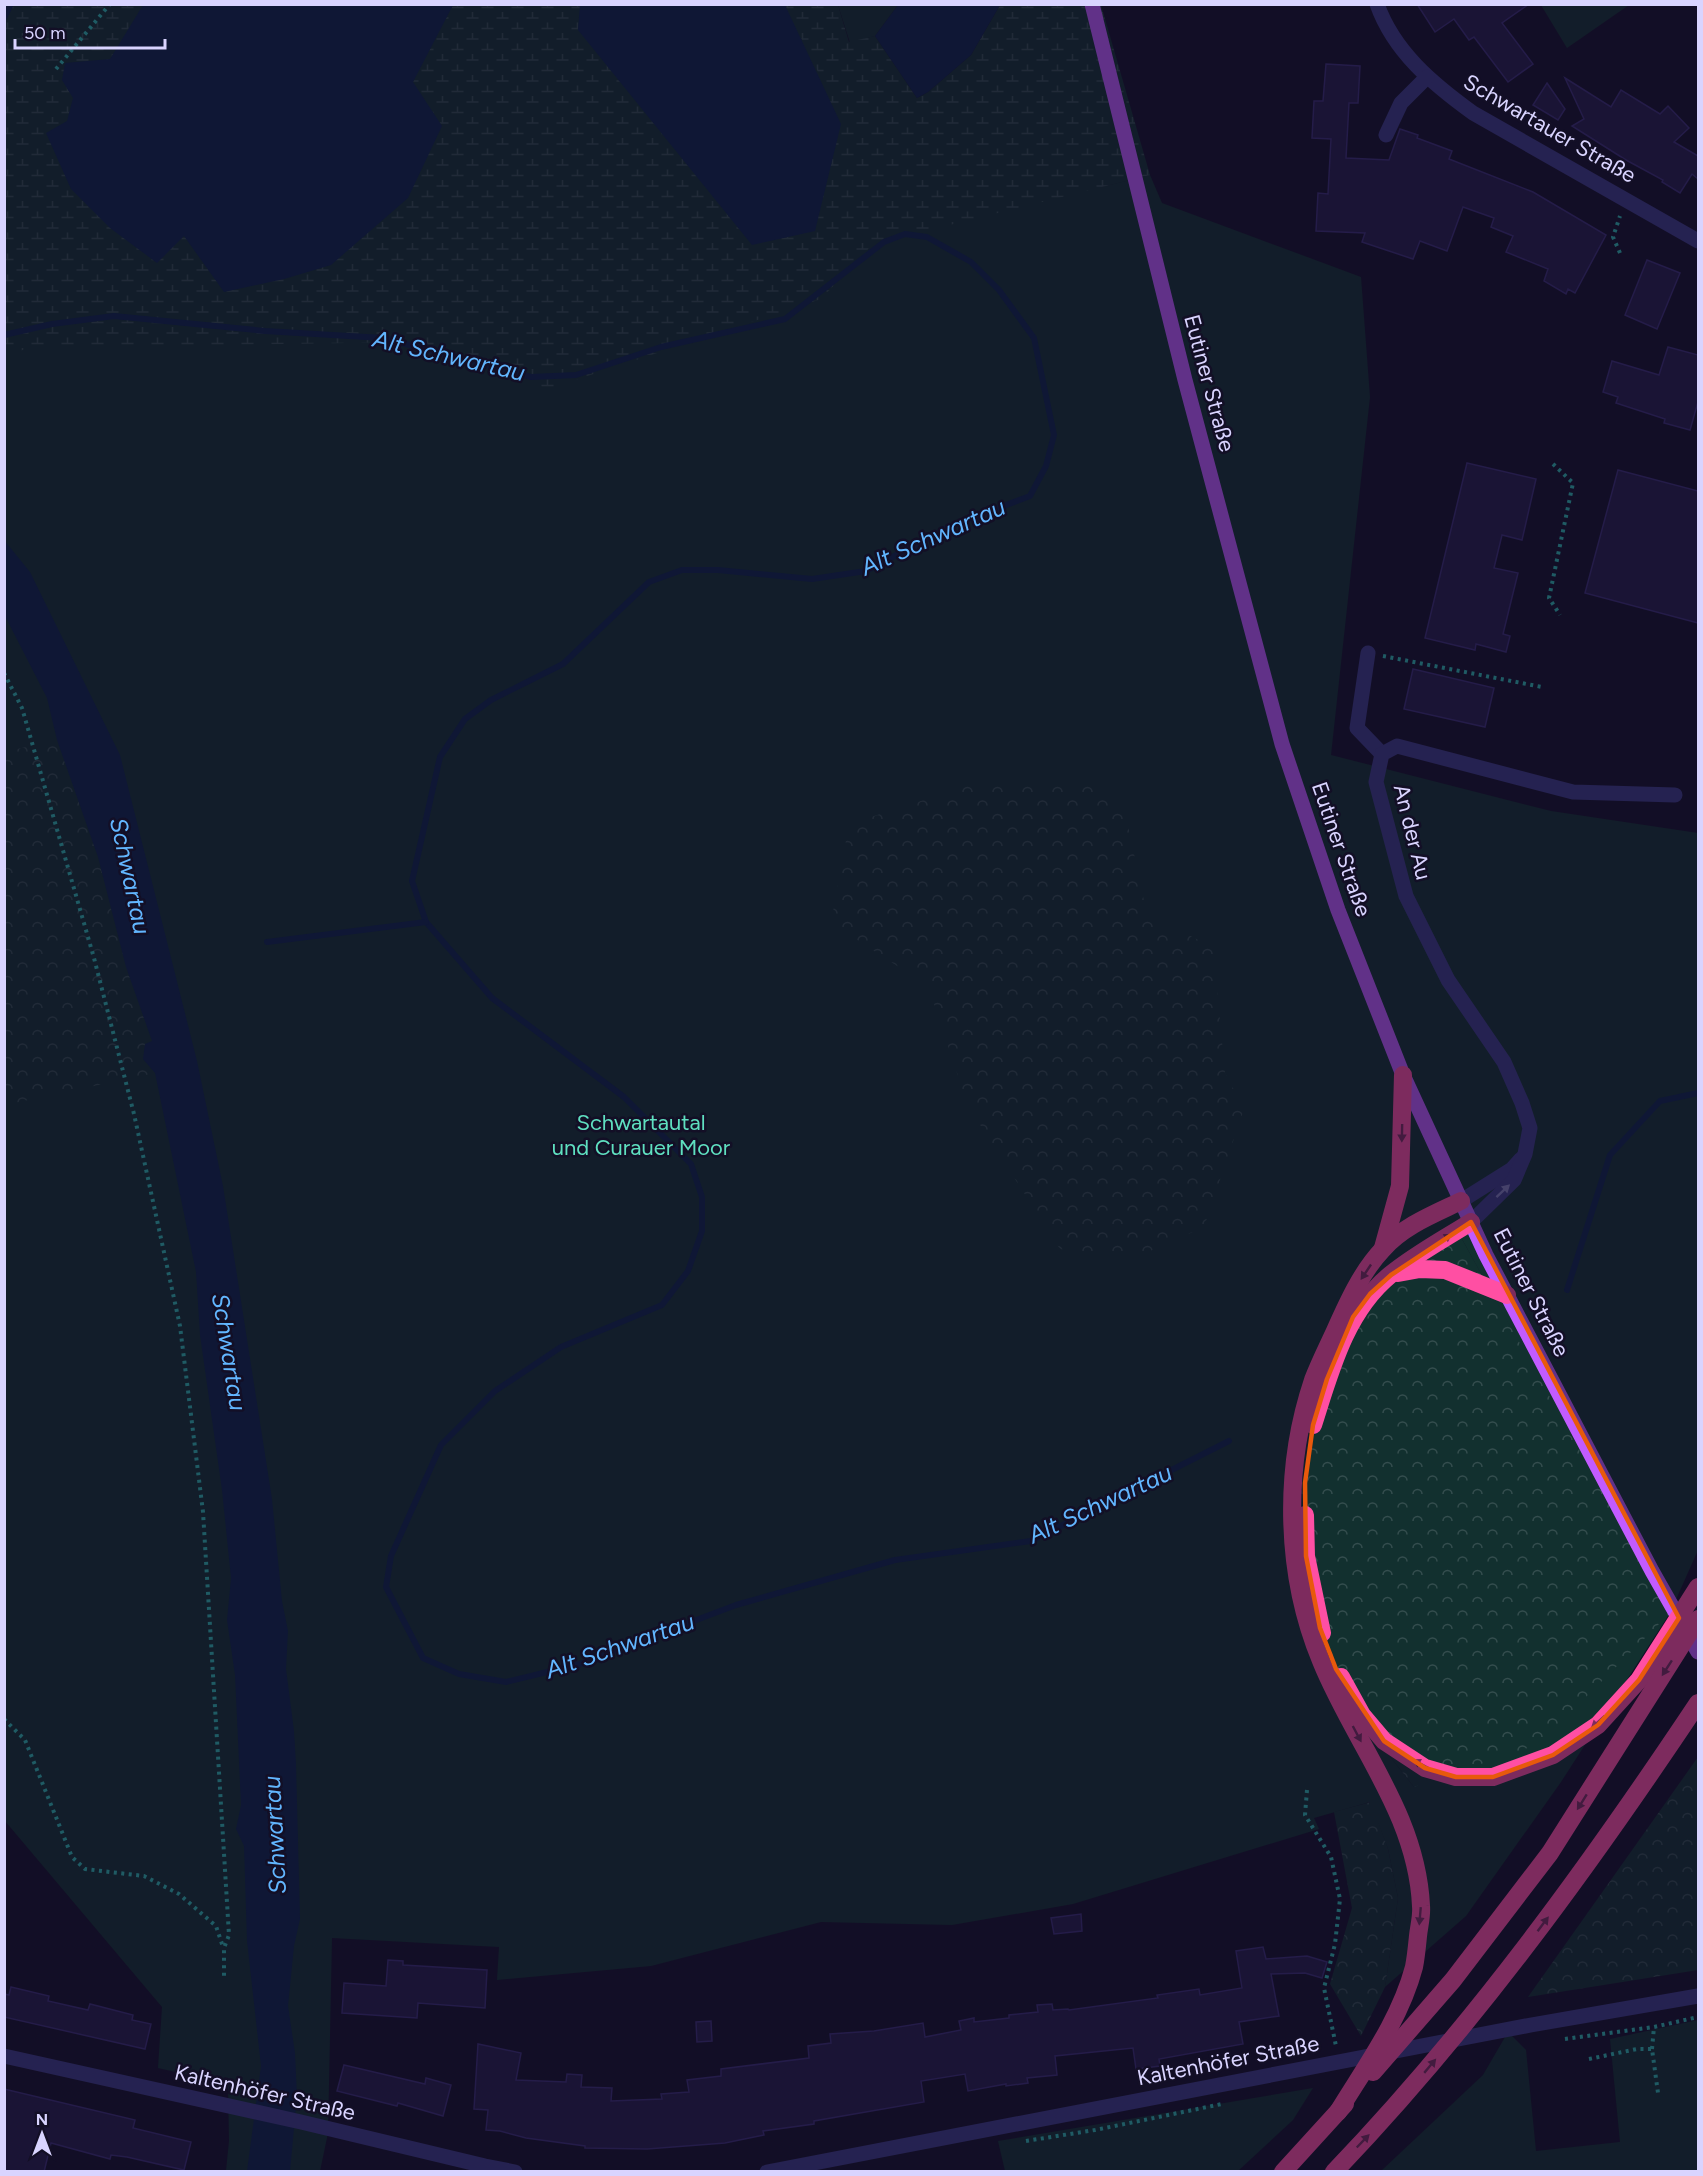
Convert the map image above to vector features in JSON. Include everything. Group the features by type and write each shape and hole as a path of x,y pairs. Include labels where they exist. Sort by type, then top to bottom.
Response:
{"highway":[{"path":"1383,1248 1400,1186 1403,1075"},
{"path":"1338,2112 1391,2025 1414,1966 1421,1908 1418,1869 1403,1824 1321,1662 1304,1612 1293,1548 1294,1473 1303,1418 1314,1378 1344,1311 1363,1277 1383,1248 1408,1228 1461,1201"},
{"path":"1471,1222 1390,1275 1370,1294 1353,1317 1327,1379 1313,1425 1305,1483 1306,1556 1320,1628 1336,1669 1362,1715 1384,1741 1425,1768 1456,1777 1493,1777 1553,1755 1598,1725 1639,1680 1698,1587"},
{"path":"1390,1275 1420,1269 1445,1270 1507,1295"},
{"path":"1283,2172 1453,1980 1550,1852 1698,1619"},
{"path":"1334,2172 1393,2111 1508,1971 1583,1871 1698,1703"}],"main road":[{"name":"Eutiner Straße","path":"1092,4 1185,380 1282,744 1338,910 1403,1075 1471,1222 1652,1571 1698,1652"}],"street":[{"name":"Schwartauer Straße","path":"1377,4 1382,18 1417,68 1473,112 1698,241"},
{"path":"1386,135 1401,103 1427,77"},
{"path":"1368,653 1357,728 1382,754"},
{"name":"An der Au","path":"1471,1222 1514,1180 1525,1154 1530,1128 1504,1062 1448,980 1406,896 1376,782 1382,754 1397,746 1573,792 1675,795"},
{"path":"1461,1201 1512,1169 1525,1154"},
{"name":"Kaltenhöfer Straße","path":"767,2172 1531,2025 1698,1996"},
{"name":"Kaltenhöfer Straße","path":"4,2056 515,2172"}],"path":[{"path":"56,69 110,4"},
{"path":"1620,253 1613,237 1627,199"},
{"path":"1553,464 1574,483 1549,598 1560,615"},
{"path":"1368,653 1542,687"},
{"path":"4,673 22,708 94,958 134,1114 180,1326 203,1512 229,1935 224,1948"},
{"path":"4,1719 24,1740 72,1857 86,1869 144,1876 179,1894 216,1926 224,1948 224,1976"},
{"path":"1307,1790 1305,1815 1330,1857 1340,1899 1335,1944 1324,1988 1339,2062"},
{"path":"1654,2027 1652,2049 1658,2093"},
{"path":"1589,2060 1637,2049 1652,2049"}],"highlighted area":[{"path":"1471,1222 1679,1618 1639,1680 1598,1725 1553,1755 1493,1777 1456,1777 1425,1768 1384,1741 1336,1669 1320,1628 1306,1556 1305,1483 1313,1425 1327,1379 1353,1317 1370,1294 1391,1275"}],"green space":[{"name":"Schwartautal und Curauer Moor","path":"5,5 831,5 881,142 1101,187 1150,175 1162,203 1361,277 1370,397 1331,755 1551,811 1698,833 1698,1550 1670,1613 1561,1782 1466,1916 1385,1987 1398,1898 1388,1849 1370,1802 1314,1818 1319,1829 1073,1904 952,1925 821,1922 651,1966 497,1980 499,1947 332,1938 328,2133 320,2171 226,2171 229,2141 228,2084 158,2068 162,2007 5,1821","holes":["1458,1232 1519,1343 1414,1787 1352,1708"]},
{"path":"5,5 143,5 110,59 62,80 73,98 67,121 46,133 184,236 442,126 413,82 453,5 580,5 578,30 752,245 819,74 785,5 838,5 849,42 875,36 917,98 928,92 971,55 1000,5 1101,5 1150,175 873,244 821,299 548,389 410,342 27,348 5,358"},
{"path":"838,5 898,5 875,36 850,43"},
{"path":"1541,5 1629,5 1567,48"},
{"path":"57,740 98,857 126,967 152,1041 143,1059 155,1073 5,1105 4,752"},
{"path":"1083,780 1126,816 1147,915 1213,947 1225,1073 1244,1109 1204,1227 1132,1259 1060,1249 968,1106 928,986 831,923 849,824 977,783"},
{"path":"1458,1232 1670,1613 1539,1744 1414,1787 1352,1708 1315,1642 1291,1485 1327,1330"},
{"path":"1698,1757 1698,1970 1528,1997"},
{"path":"1371,1802 1388,1849 1398,1898 1385,1987 1361,2036 1330,1984 1352,1908 1334,1812"},
{"path":"1698,2020 1698,2171 1380,2172 1483,2075 1508,2032 1526,2050 1536,2151 1620,2142 1610,2039"},
{"path":"1313,2088 1293,2120 1238,2171 1005,2171 998,2141"}],"water":[{"path":"143,5 453,5 413,82 442,126 408,198 331,265 284,279 224,292 184,236 157,263 110,228 71,189 46,133 67,121 73,98 62,80 65,63 110,59"},
{"path":"580,5 785,5 841,124 815,231 752,245 578,30"},
{"path":"898,5 1000,5 971,55 928,92 917,98 875,36"},
{"name":"Schwartau","path":"4,540 30,572 120,755 197,1061 223,1186 272,1499 282,1601 288,1631 286,1669 296,1764 300,1919 294,1946 288,2006 295,2053 297,2096 290,2171 247,2171 261,2066 247,1941 244,1846 236,1829 241,1805 235,1675 227,1620 231,1578 222,1490 200,1335 196,1272 155,1073 143,1059 145,1044 152,1041 126,967 98,857 57,740 47,698 5,616"}],"building":[{"path":"1417,4 1529,4 1502,23 1533,64 1508,82 1474,37 1469,40 1454,19 1435,32"},
{"path":"1326,64 1360,66 1358,103 1349,103 1346,158 1389,160 1400,129 1452,151 1449,159 1533,192 1606,235 1575,293 1568,289 1566,294 1544,281 1548,269 1506,252 1513,236 1491,227 1494,218 1463,207 1447,251 1420,241 1413,259 1362,242 1365,233 1316,231 1318,193 1328,194 1331,139 1312,138 1314,101 1323,101"},
{"path":"1565,78 1611,107 1621,90 1660,114 1668,106 1689,128 1674,142 1698,156 1698,179 1692,174 1680,193 1662,182 1663,180 1572,126 1584,119"},
{"path":"1547,83 1565,109 1558,120 1533,105"},
{"path":"1647,260 1680,273 1657,329 1625,315"},
{"path":"1668,347 1698,355 1698,402 1690,430 1664,423 1665,419 1616,403 1618,397 1603,392 1612,361 1659,375"},
{"path":"1467,463 1536,479 1522,540 1502,535 1494,568 1518,573 1503,634 1510,636 1506,652 1476,644 1475,650 1425,638"},
{"path":"1618,470 1698,491 1698,623 1585,593"},
{"path":"1413,669 1494,688 1485,727 1404,709"},
{"path":"1081,1914 1082,1931 1054,1934 1051,1918"},
{"path":"1263,1947 1266,1959 1307,1956 1327,1962 1322,1978 1305,1973 1271,1974 1279,2016 1239,2022 1243,2044 1159,2059 1160,2066 1136,2069 1133,2048 1055,2056 1057,2075 1027,2078 1028,2083 1006,2086 1006,2084 968,2091 965,2074 921,2081 924,2102 814,2121 814,2124 763,2131 764,2135 725,2143 647,2149 585,2148 585,2146 486,2130 488,2110 474,2109 478,2044 521,2053 516,2080 566,2082 567,2074 582,2075 581,2087 612,2088 611,2101 662,2099 661,2094 689,2092 687,2080 721,2076 721,2069 809,2058 808,2046 831,2043 830,2034 874,2031 923,2023 925,2037 961,2030 959,2021 974,2018 974,2022 1038,2012 1037,2005 1052,2004 1053,2010 1069,2010 1158,1998 1157,1995 1199,1989 1200,1995 1242,1988 1236,1951"},
{"path":"388,1960 403,1961 403,1965 487,1970 485,2008 418,2003 417,2018 342,2013 344,1983 386,1986"},
{"path":"11,1987 49,1996 48,2001 88,2010 90,2004 133,2015 132,2020 151,2024 145,2049 4,2017 4,1994 9,1995"},
{"path":"711,2021 712,2041 697,2042 696,2022"},
{"path":"344,2065 425,2084 426,2078 451,2085 443,2116 398,2103 397,2106 337,2091"},
{"path":"4,2089 135,2120 133,2128 191,2142 184,2170 127,2157 111,2155 110,2159 51,2143 44,2172 4,2172"}],"waterway":[{"name":"Alt Schwartau","path":"4,18 11,4"},
{"name":"Alt Schwartau","path":"4,335 52,324 114,316 265,331 383,338 531,377 576,375 661,347 785,319 884,242 905,234 927,237 971,262 999,290 1034,338 1054,435 1046,466 1030,496 951,526 866,571 812,579 718,570 682,570 649,582 563,664 491,700 465,719 440,757 412,881 426,922 492,998 624,1097 691,1164 702,1197 702,1231 688,1271 662,1305 561,1347 495,1391 441,1445 391,1556 386,1587 423,1658 459,1674 506,1682 580,1664 736,1605 895,1560 1031,1541 1229,1441"},
{"path":"267,942 426,922"},
{"name":"Alt Schwartau","path":"1567,1290 1610,1155 1660,1101 1698,1093"}]}
